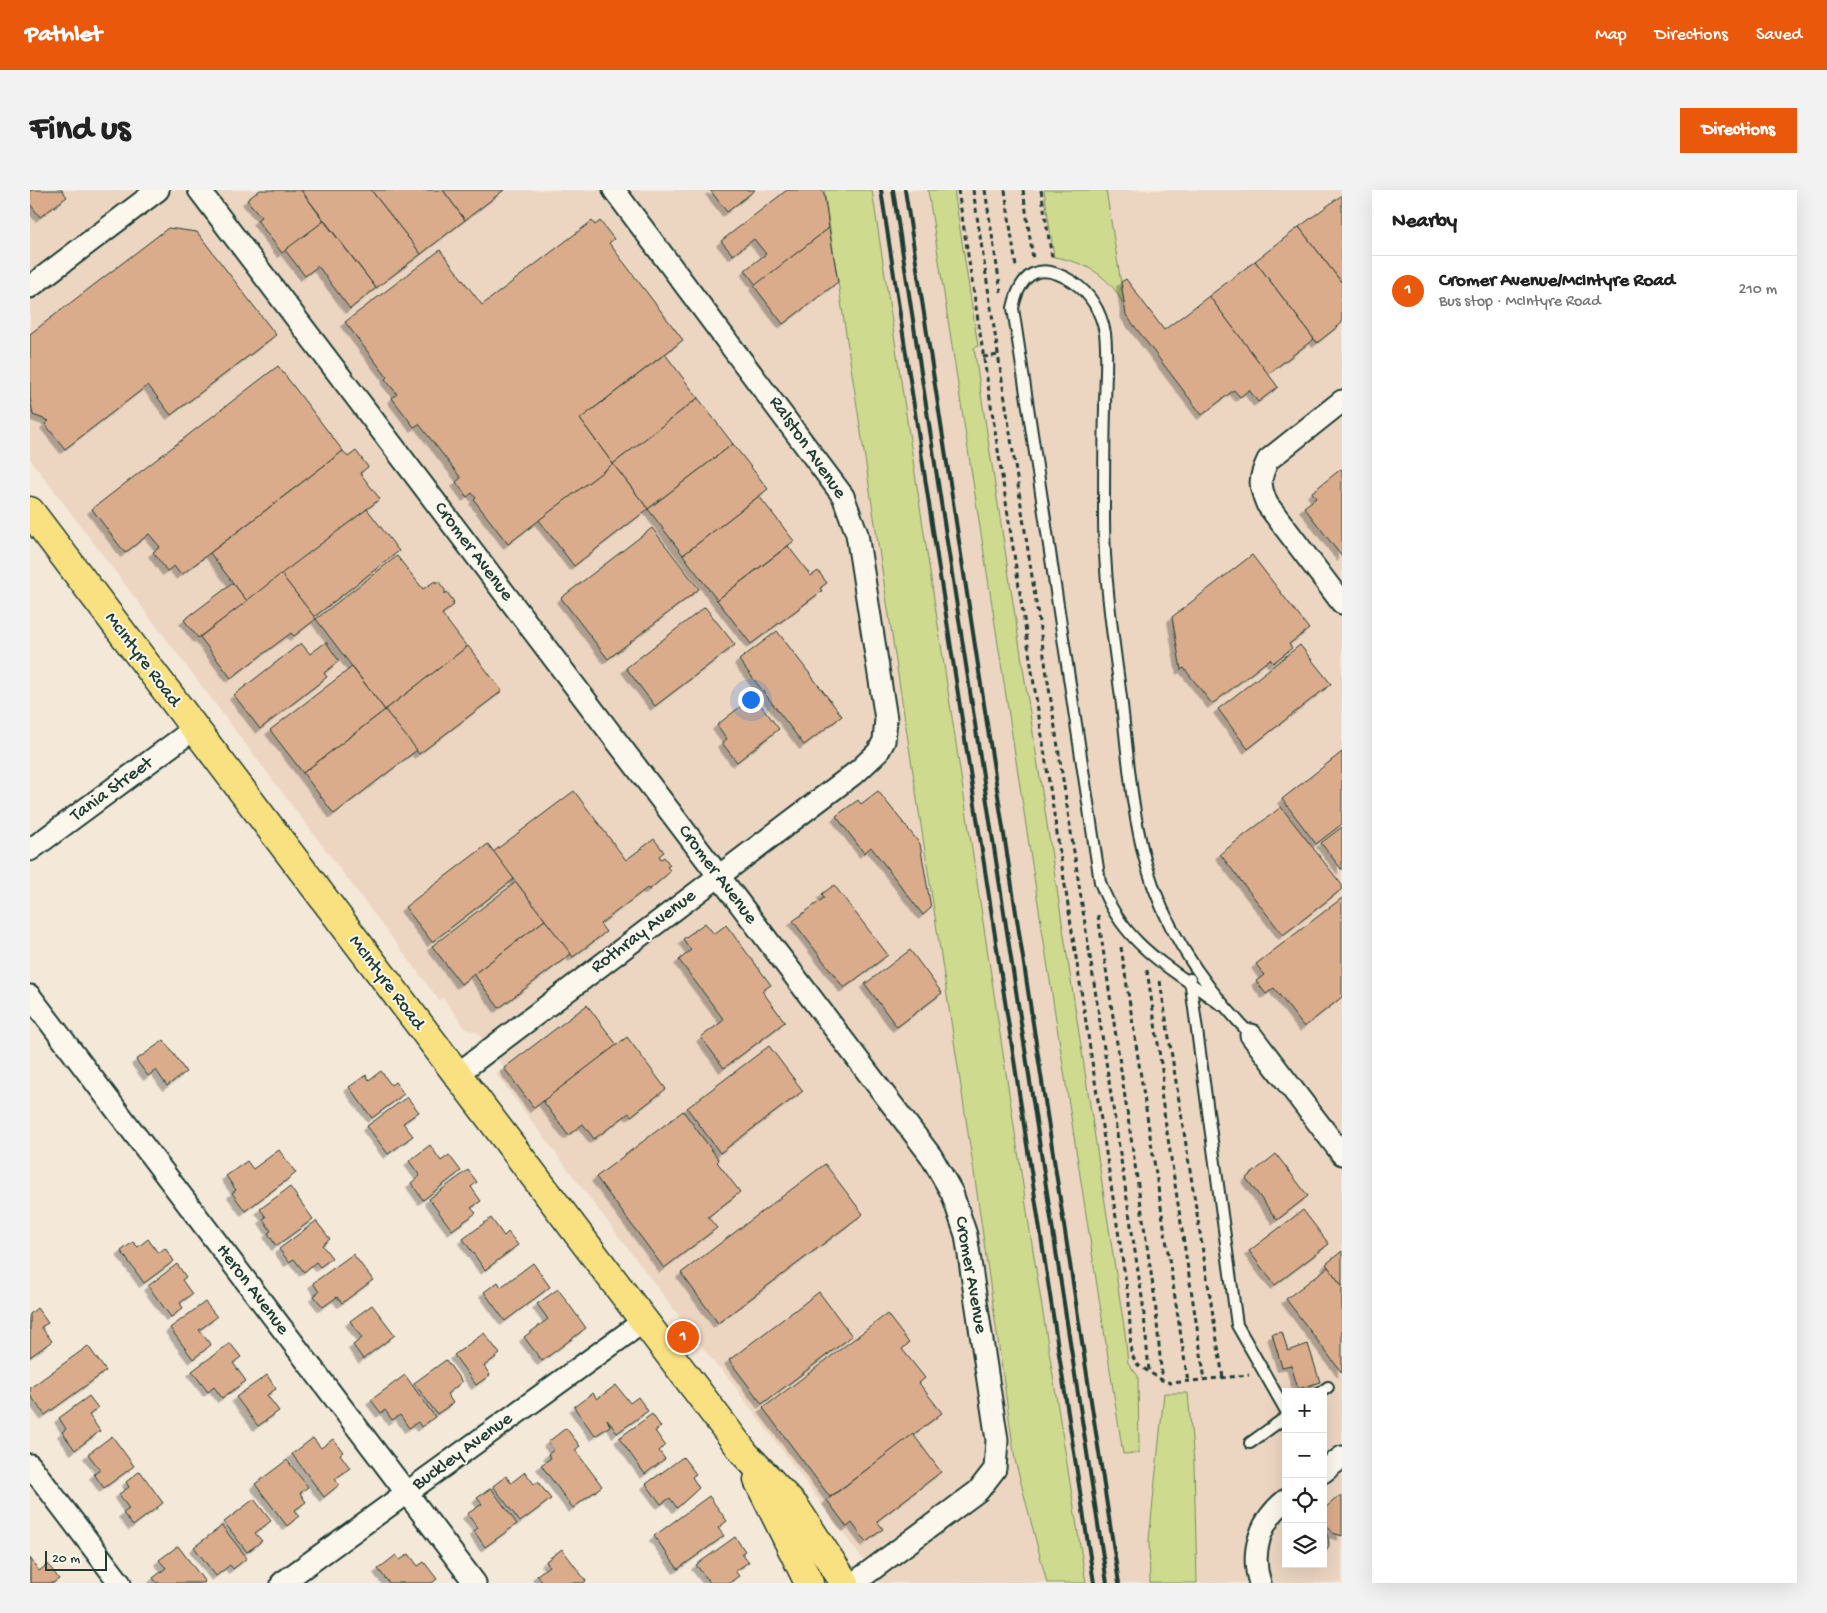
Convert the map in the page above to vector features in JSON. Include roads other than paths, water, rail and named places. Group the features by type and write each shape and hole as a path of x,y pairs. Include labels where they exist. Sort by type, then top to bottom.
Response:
{"main road":[{"name":"McIntyre Road","path":"32,517 745,1454 795,1507 845,1583"},
{"name":"McIntyre Road","path":"745,1454 810,1583"}],"street":[{"name":"Cromer Avenue","path":"199,190 931,1156 952,1192 966,1236 997,1440 995,1469 988,1480 965,1503 854,1583"},
{"name":"Ralston Avenue","path":"614,190 843,496 857,534 879,667 886,731 878,752"},
{"path":"30,287 154,191"},
{"path":"1342,401 1280,448 1268,460 1262,474 1260,487 1267,504 1342,603"},
{"name":"Tania Street","path":"30,850 194,729"},
{"name":"Rothray Avenue","path":"456,1076 859,770 878,752"},
{"name":"Heron Avenue","path":"30,996 475,1583"},
{"path":"1251,1035 1342,1154"},
{"name":"Buckley Avenue","path":"282,1583 644,1321"},
{"path":"1327,1469 1342,1458"},
{"path":"30,1465 120,1583"},
{"path":"1257,1575 1258,1543 1266,1521 1282,1504"}],"lane":[{"path":"1221,1005 1197,973 1181,945 1148,869 1134,794 1108,596 1105,540 1106,354 1101,315 1081,288 1054,272 1045,270 1035,272 1026,278 1019,288 1013,308 1100,882 1107,901 1126,930 1144,949 1221,1005 1251,1035"},
{"path":"1188,980 1197,973"},
{"path":"1188,980 1237,1324 1282,1404"},
{"path":"1250,1443 1282,1421"}],"railway":[{"path":"881,190 1094,1583"},
{"path":"893,190 1107,1583"},
{"path":"905,190 1119,1583"}],"place":[{"name":"Cromer Avenue/McIntyre Road","path":"683,1337"}]}
